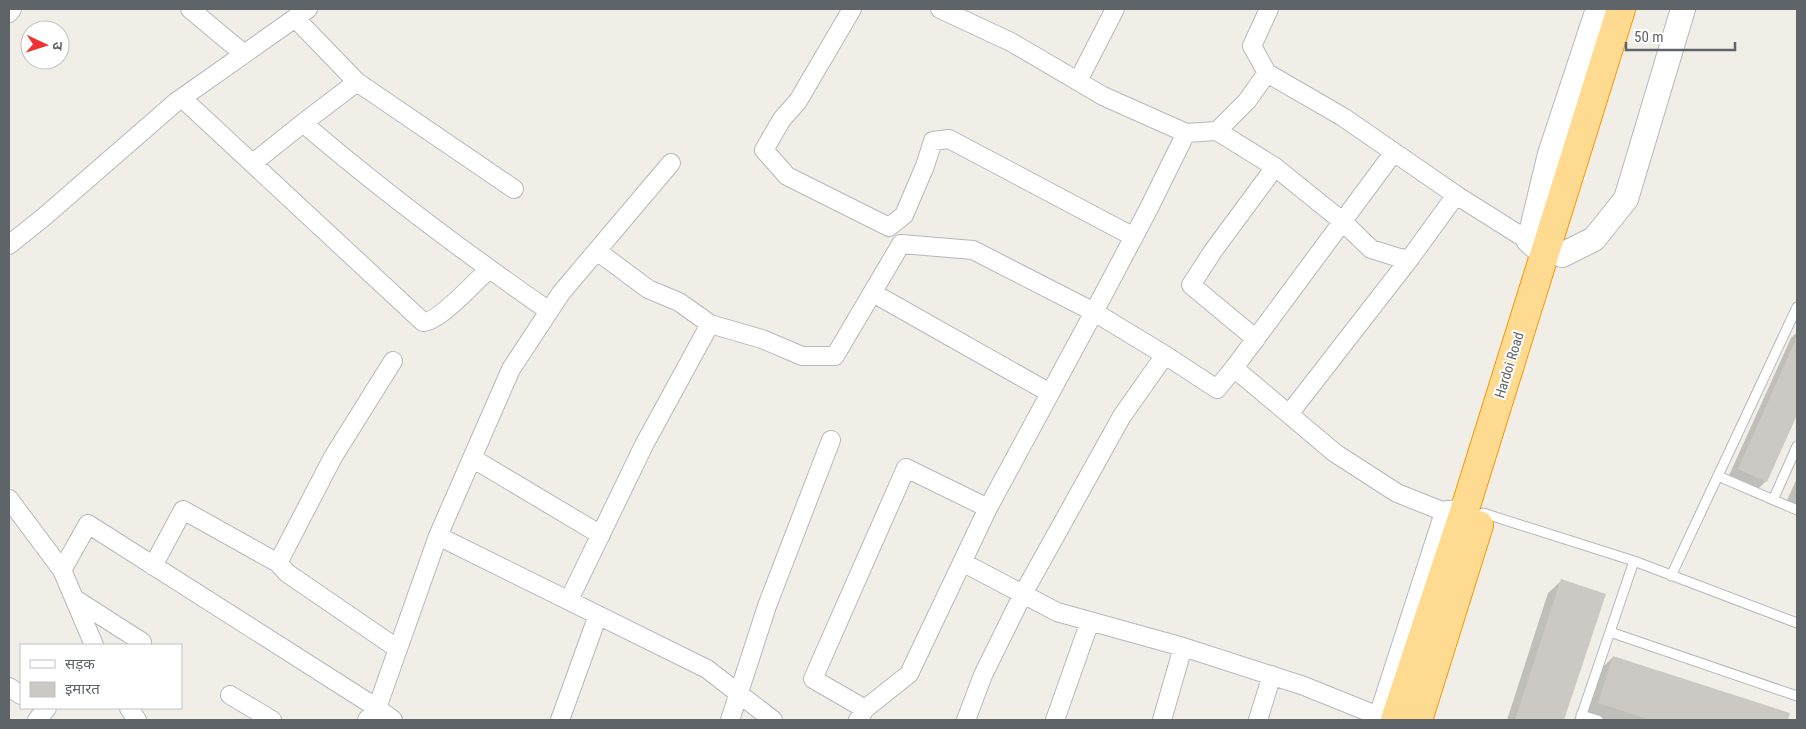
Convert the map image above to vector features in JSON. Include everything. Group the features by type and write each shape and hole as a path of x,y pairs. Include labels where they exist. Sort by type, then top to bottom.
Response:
{"highway":[{"name":"Hardoi Road","path":"1386,719 1464,513 1621,9"},
{"name":"Hardoi Road","path":"1545,250 1615,83 1641,9"},
{"name":"Hardoi Road","path":"1418,720 1464,513"}],"street":[{"path":"9,13 12,9"},
{"path":"190,9 244,54"},
{"path":"852,9 798,101 782,119 764,150 787,176 889,227 904,215 925,166 933,141 949,139 1134,237"},
{"path":"940,9 1011,42 1102,96 1186,132 1217,131 1275,167 1342,221 1371,249 1403,259 1411,257"},
{"path":"1078,81 1115,9"},
{"path":"1269,9 1252,46 1267,73 1343,116 1456,195 1545,250 1594,239 1626,199 1683,9"},
{"path":"1545,250 1550,154 1598,9"},
{"path":"9,245 182,98 301,14 357,82 514,189"},
{"path":"1217,131 1247,101 1267,73"},
{"path":"253,164 302,123 357,82"},
{"path":"182,98 423,322 428,323 439,317 489,269"},
{"path":"302,123 345,160 458,248 549,312"},
{"path":"988,508 906,468 813,679 861,715 909,674 988,508 1134,237 1186,132"},
{"path":"597,251 648,289 679,302 710,324 762,339 802,356 835,356 900,244 973,250 1094,312 1165,354 1217,389 1394,152"},
{"path":"372,714 398,649 438,536 511,370 561,293 671,163"},
{"path":"1256,339 1191,285 1213,251 1275,167"},
{"path":"1289,414 1411,257 1456,195"},
{"path":"873,293 1050,393"},
{"path":"569,600 644,445 710,324"},
{"path":"966,720 983,676 1023,594 1122,416 1165,354"},
{"path":"278,563 333,457 393,361"},
{"path":"1234,368 1335,453 1397,493 1464,513"},
{"path":"730,720 767,606 831,440"},
{"path":"472,458 600,534"},
{"path":"9,500 62,570 94,644"},
{"path":"153,566 183,510 278,563 287,573 398,649"},
{"path":"62,570 88,524 372,714 393,720"},
{"path":"438,536 707,669 773,720"},
{"path":"962,562 1057,612 1183,648 1304,686 1386,719"},
{"path":"75,599 142,642"},
{"path":"560,720 598,615"},
{"path":"1054,720 1090,621"},
{"path":"1162,720 1183,648"},
{"path":"1258,720 1272,676"},
{"path":"9,687 20,694"},
{"path":"230,695 272,720"},
{"path":"130,709 137,720"}],"lane":[{"path":"1671,576 1797,307"},
{"path":"1773,500 1797,446"},
{"path":"1718,476 1797,510"},
{"path":"1464,513 1634,561 1797,623"},
{"path":"1598,720 1581,718 1634,561"},
{"path":"1610,632 1797,696"}],"building":[{"path":"1797,337 1797,415 1767,482 1738,469"},
{"path":"1561,579 1606,594 1564,720 1515,720"},
{"path":"1613,656 1790,713 1788,720 1651,720 1598,703"}]}
